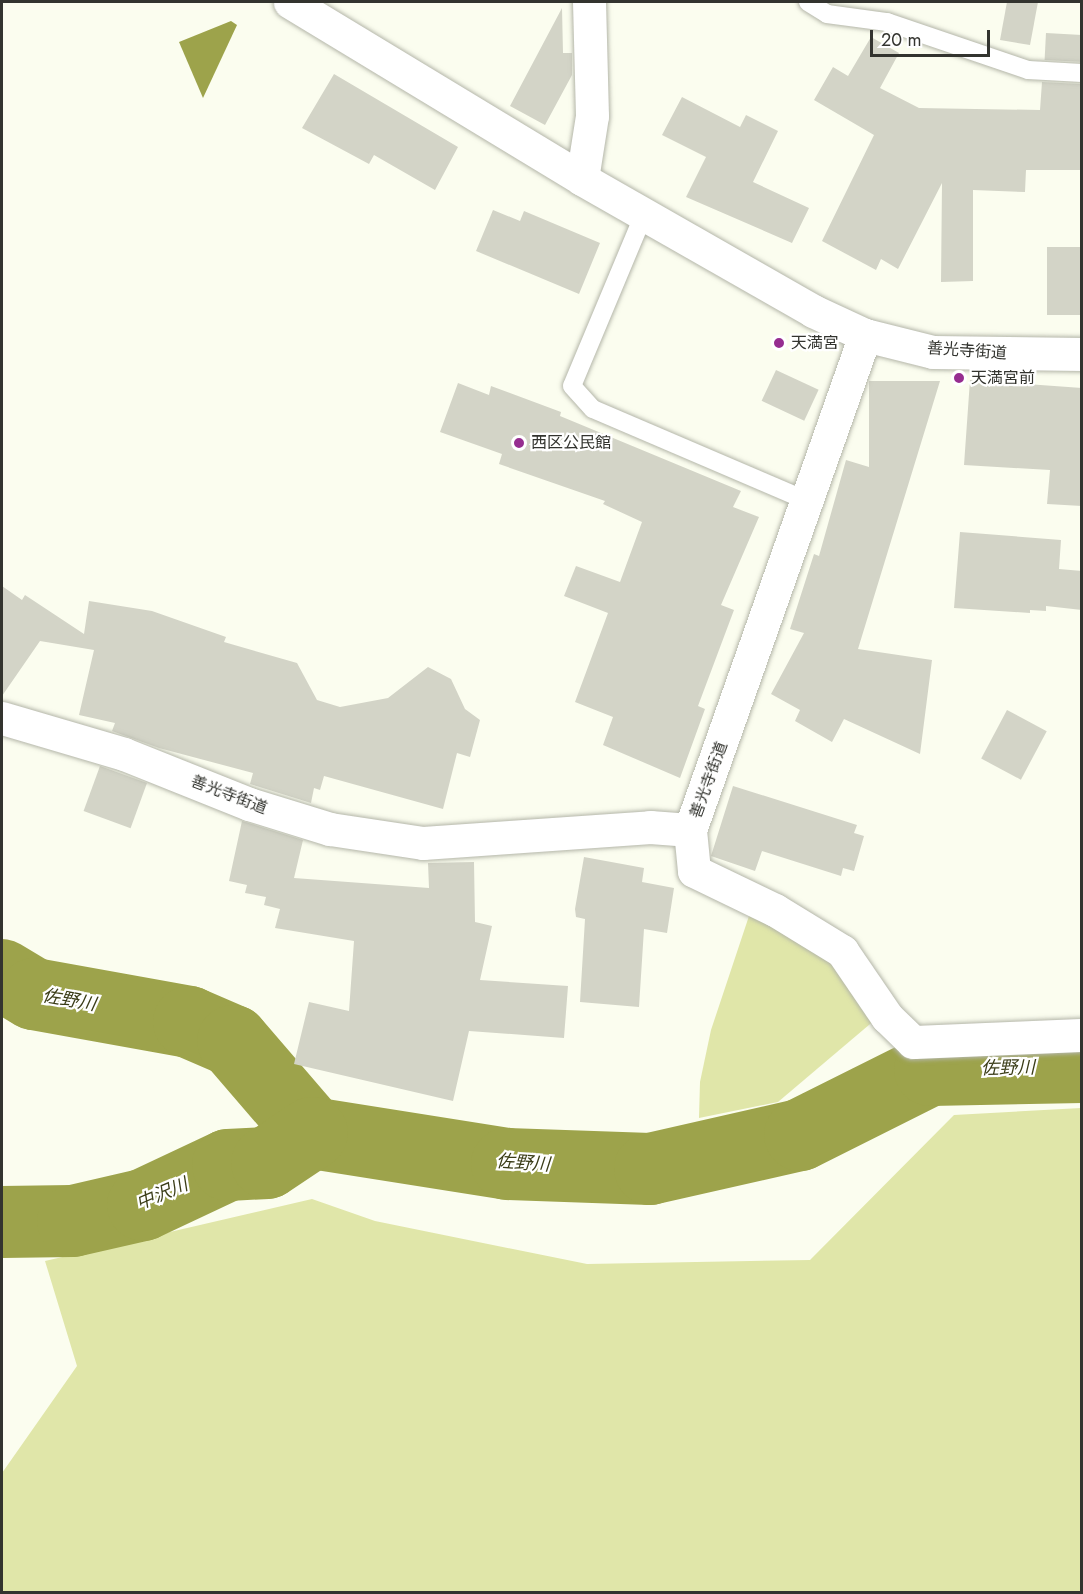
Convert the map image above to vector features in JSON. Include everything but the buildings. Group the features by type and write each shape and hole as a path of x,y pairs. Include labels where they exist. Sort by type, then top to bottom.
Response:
{"street":[{"path":"290,2 582,179 813,312 865,335"},
{"path":"582,179 592,116 589,2"},
{"name":"善光寺街道","path":"2,718 124,754 249,804 330,829 423,843 650,827 690,830 746,681 805,500 865,335 933,352 1082,354"},
{"path":"690,830 694,871 775,910 842,951 887,1017 913,1042 1082,1035"}],"lane":[{"path":"808,2 827,14 887,22 1028,70 1082,73"},
{"path":"644,214 572,386 593,409 805,500"}],"shaded area":[{"path":"231,21 237,25 203,98 179,42"},
{"path":"751,910 835,960 876,1019 778,1102 699,1118 700,1082 711,1030"},
{"path":"1081,1108 1081,1592 2,1592 2,1473 77,1366 45,1261 312,1199 375,1221 587,1264 810,1260 954,1115"}],"waterway":[{"name":"佐野川","path":"2,975 34,994 189,1022 233,1041 312,1133 507,1164 650,1169 800,1135 930,1070 1082,1067"},
{"name":"中沢川","path":"2,1222 73,1221 143,1205 228,1165 267,1163 312,1133"}],"place":[{"name":"天満宮","path":"779,343"},
{"name":"天満宮前","path":"959,378"},
{"name":"西区公民館","path":"519,443"}]}
